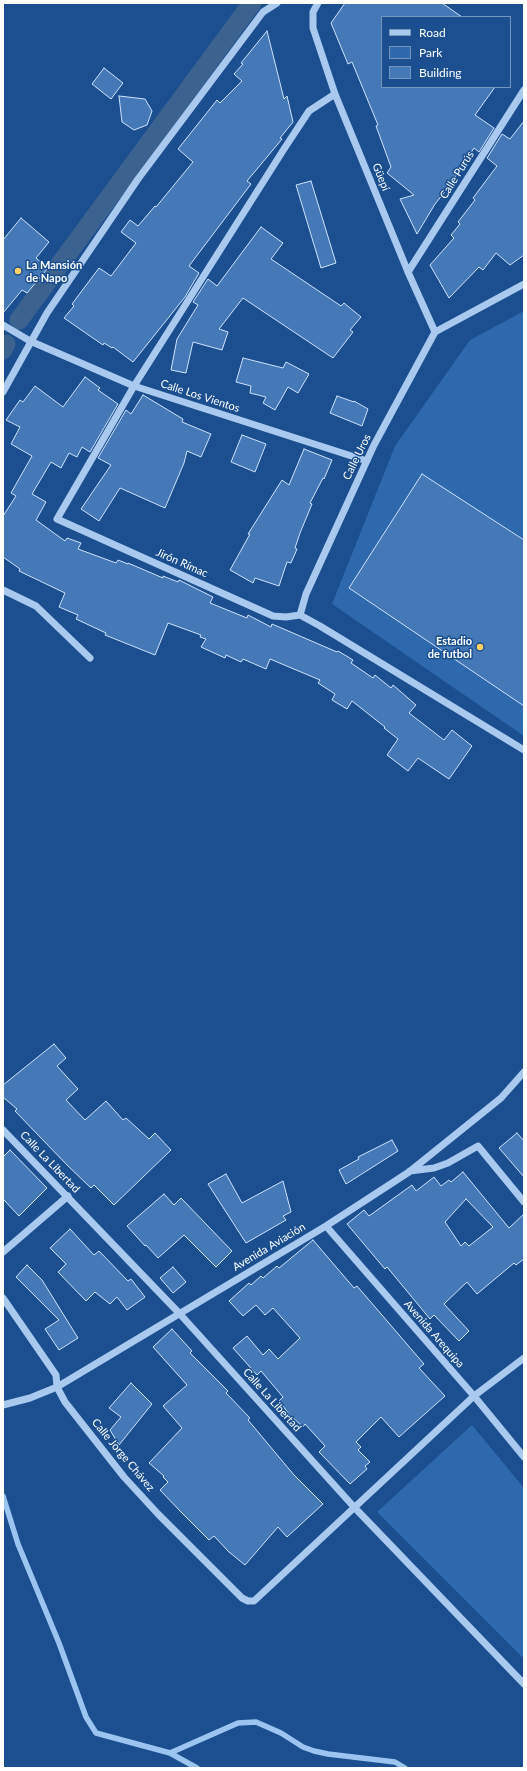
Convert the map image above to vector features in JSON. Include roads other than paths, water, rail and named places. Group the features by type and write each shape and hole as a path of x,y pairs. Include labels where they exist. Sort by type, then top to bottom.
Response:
{"street":[{"path":"3,392 30,341 47,314 138,180 264,12 277,3"},
{"name":"Güepí","path":"318,3 313,12 313,28 335,94 408,272 436,332"},
{"name":"Calle Purús","path":"408,272 524,90"},
{"path":"134,386 309,111 335,94"},
{"path":"436,332 524,284"},
{"name":"Calle Los Vientos","path":"3,325 30,341 134,386 367,461"},
{"name":"Calle Uros","path":"300,615 306,594 367,461 436,332"},
{"name":"Jirón Rímac","path":"134,386 57,519 273,616 286,617 300,615"},
{"path":"3,590 36,606 90,658"},
{"path":"300,615 524,750"},
{"name":"Avenida Aviación","path":"3,1405 30,1398 57,1387 326,1226 409,1172 501,1098 524,1072"},
{"name":"Calle La Libertad","path":"3,1130 68,1196 179,1314 354,1507 524,1684"},
{"path":"409,1172 434,1168 448,1163 478,1146 524,1202"},
{"path":"3,1252 68,1196"},
{"name":"Avenida Arequipa","path":"326,1226 474,1396 524,1457"},
{"name":"Calle Jorge Chávez","path":"3,1298 56,1375 57,1387 65,1402 124,1477 158,1514 242,1598 248,1601 254,1601 354,1507"},
{"path":"354,1507 474,1396 524,1358"}],"waterway":[{"path":"19,320 252,3"},
{"path":"3,350 6,344"},
{"path":"3,1496 18,1544 59,1643 86,1717 96,1733 170,1753 197,1768"},
{"path":"170,1753 238,1723 256,1722 281,1733 303,1747 314,1751 395,1762 405,1768"}],"place":[{"name":"La Mansión de Napo","path":"18,271"},
{"name":"Estadio de futbol","path":"480,647"}]}
